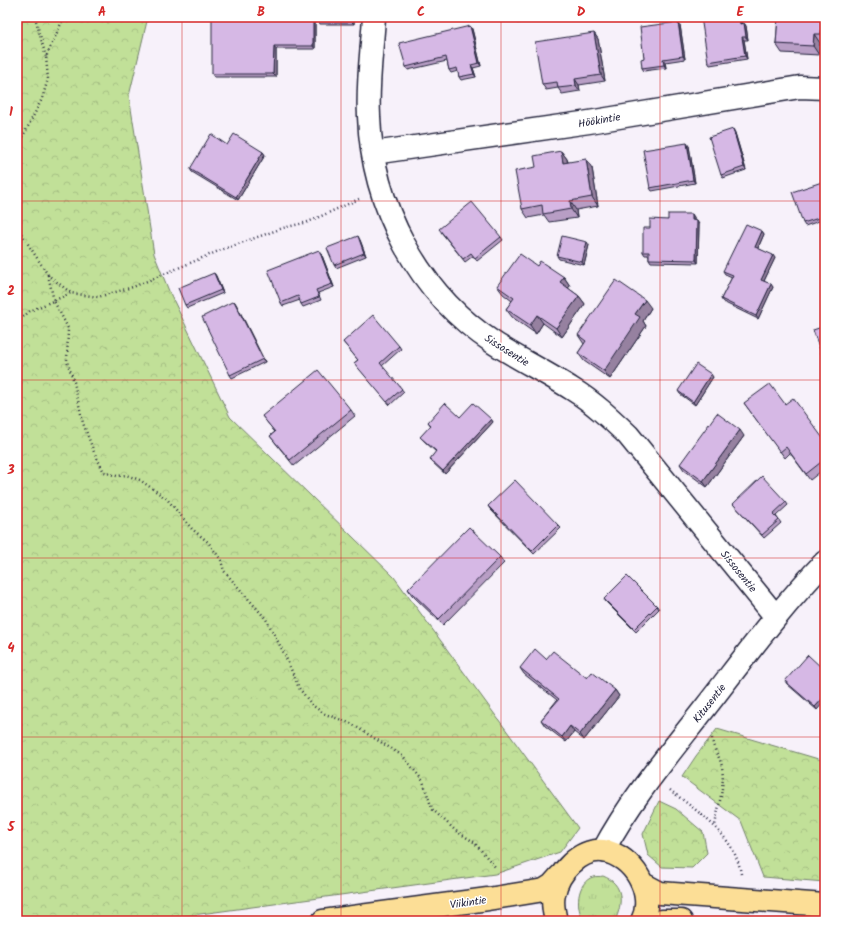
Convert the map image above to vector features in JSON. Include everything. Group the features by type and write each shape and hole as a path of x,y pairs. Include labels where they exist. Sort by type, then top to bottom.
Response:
{"main road":[{"name":"Viikintie","path":"322,921 544,890 560,876 572,862 586,854 603,851"},
{"path":"603,851 621,858 634,870 644,884 647,900 642,921"},
{"path":"556,921 554,894 560,876"},
{"path":"644,884 660,893 825,905"},
{"path":"662,921 681,921"}],"street":[{"name":"Sissosentie","path":"374,17 368,117 381,190 397,230 424,277 460,317 493,342 573,389 604,412 628,434 776,617"},
{"name":"Höökintie","path":"374,153 589,122 800,87 825,88"},
{"name":"Kitusentie","path":"603,851 625,814 653,776 776,617 802,586 825,562"}],"path":[{"path":"17,148 42,99 48,79 46,57 36,17"},
{"path":"46,57 64,17"},
{"path":"17,227 48,275 71,293 98,297 133,287 221,250 283,228 308,222 381,190"},
{"path":"48,275 54,300 68,328 67,361 74,382 83,423 94,452 104,472 117,476 126,474 140,480 167,499 192,529 208,542 221,560 224,571 266,619 284,653 299,688 312,705 325,714 350,722 403,756 423,781 432,809 456,832 474,842 496,868"},
{"path":"17,322 30,311 71,293"},
{"path":"712,735 713,747 722,766 723,786 715,826"},
{"path":"653,776 715,826 734,848 740,871"}],"green space":[{"path":"17,17 148,17 129,96 154,254 169,291 230,417 394,577 578,828 560,852 495,874 149,921 17,921"},
{"path":"717,729 825,761 825,882 763,877 741,821 682,777"},
{"path":"659,801 676,809 703,832 707,853 692,868 662,867 648,855 643,834"},
{"path":"603,876 610,879 618,889 620,901 618,914 615,921 585,921 579,910 578,903 583,884 593,877"}],"building":[{"path":"255,17 313,17 313,46 274,46 273,74 212,74 212,18 255,19"},
{"path":"318,17 352,17 351,21 318,21"},
{"path":"515,17 530,17 530,18 515,20"},
{"path":"701,17 739,17 740,24 744,23 746,37 742,37 745,56 708,62"},
{"path":"778,17 815,17 815,19 822,19 821,34 814,34 813,46 776,44"},
{"path":"678,22 683,56 663,59 664,65 642,68 641,59 644,58 640,27"},
{"path":"470,26 479,63 471,65 474,74 459,77 457,68 449,70 446,57 406,67 399,43"},
{"path":"594,33 601,75 575,79 576,86 558,88 557,82 542,84 535,42"},
{"path":"733,129 744,167 721,175 709,137"},
{"path":"211,134 227,145 234,134 263,152 236,197 190,169"},
{"path":"687,143 693,180 650,188 643,150"},
{"path":"561,151 563,163 586,159 592,197 570,201 571,209 543,214 542,205 522,209 515,171 536,167 534,156"},
{"path":"825,181 825,216 803,223 792,192"},
{"path":"472,202 501,237 475,258 471,253 463,259 439,229"},
{"path":"668,214 692,214 692,220 697,221 696,260 649,259 649,252 643,252 643,228 650,228 650,219 668,220"},
{"path":"746,224 762,231 755,247 773,255 761,280 771,284 756,316 721,299 733,275 723,271"},
{"path":"358,236 364,253 334,265 327,248"},
{"path":"562,236 587,242 582,262 557,256"},
{"path":"319,250 332,284 316,290 319,297 301,304 298,296 281,303 268,270"},
{"path":"520,254 537,266 540,261 564,277 560,282 579,296 556,328 537,315 530,325 506,309 514,298 497,286"},
{"path":"214,273 221,290 185,305 178,288"},
{"path":"616,280 645,300 635,314 640,317 604,371 578,353 586,341 578,335"},
{"path":"234,301 263,359 230,375 202,317"},
{"path":"373,315 399,346 380,363 402,389 387,402 354,363 358,360 343,342"},
{"path":"825,326 825,364 813,330"},
{"path":"696,364 711,374 693,402 678,391"},
{"path":"318,370 351,410 290,460 270,436 275,432 262,416"},
{"path":"770,384 785,404 793,398 825,441 825,459 806,474 786,447 780,452 744,403"},
{"path":"445,403 460,417 473,403 491,419 443,471 430,459 436,451 420,437 431,425 428,422"},
{"path":"717,413 740,430 703,481 680,464"},
{"path":"762,476 786,502 773,514 779,520 762,535 733,504"},
{"path":"515,480 558,525 532,551 488,506"},
{"path":"469,527 500,557 439,619 408,589"},
{"path":"627,576 657,606 634,629 604,599"},
{"path":"535,649 546,659 553,651 587,678 592,672 615,690 580,734 570,726 562,737 541,720 559,699 520,668"},
{"path":"808,655 823,669 825,667 825,696 815,707 785,681"}]}
